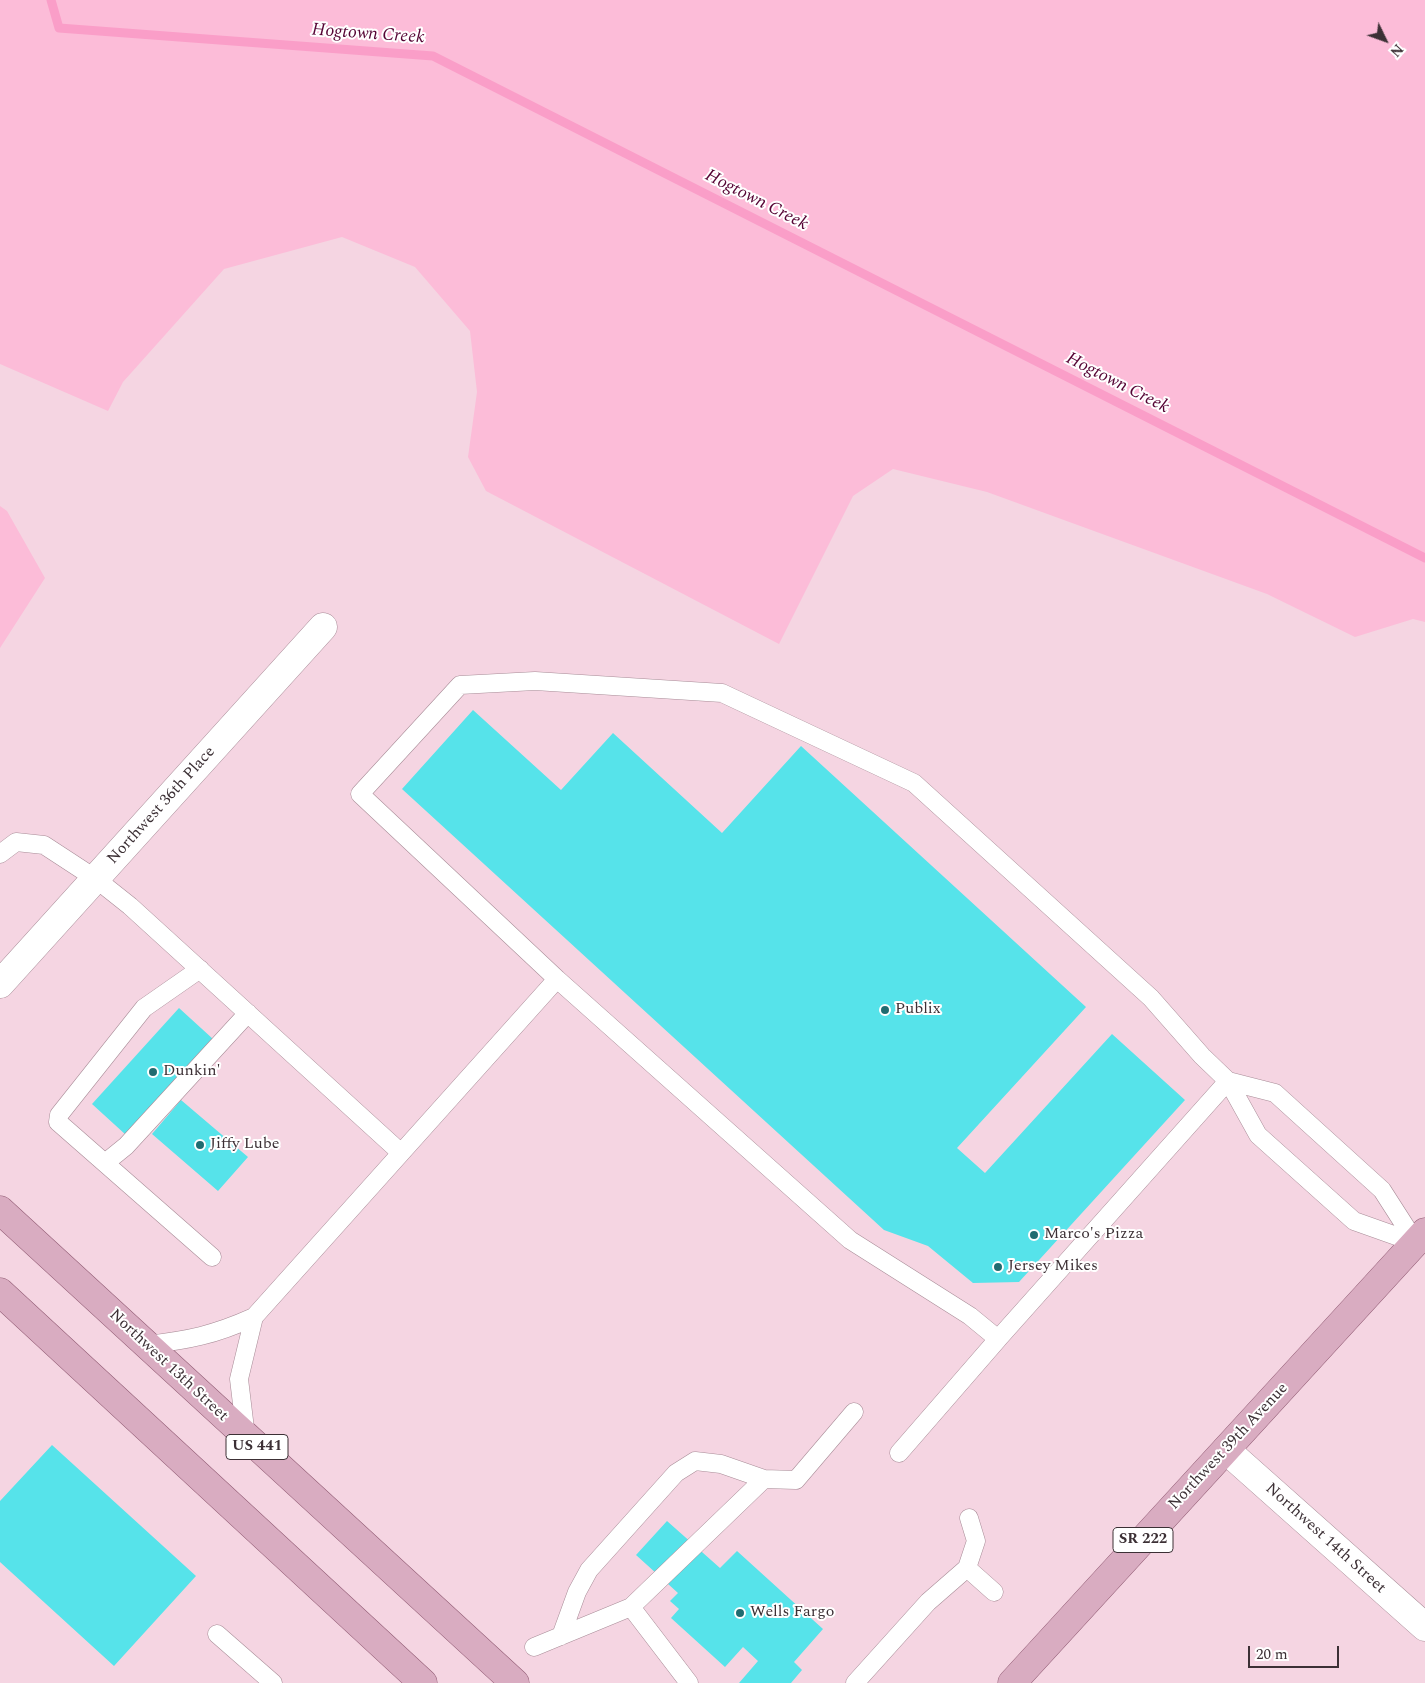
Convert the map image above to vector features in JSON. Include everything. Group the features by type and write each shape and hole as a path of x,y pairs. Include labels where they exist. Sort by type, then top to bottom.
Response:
{"main road":[{"name":"Northwest 13th Street","path":"0,1210 515,1683"},
{"name":"Northwest 39th Avenue","path":"1012,1683 1420,1238"},
{"path":"3,1301 423,1683"}],"street":[{"name":"Northwest 36th Place","path":"0,984 323,627"},
{"name":"Northwest 14th Street","path":"1226,1450 1425,1627"}],"lane":[{"path":"998,1339 970,1316 850,1240 557,978 360,794 460,685 535,681 722,693 914,783 1151,998 1202,1056 1228,1081 1258,1135 1354,1221 1420,1238"},
{"path":"0,854 16,842 44,845 96,879 130,906 400,1152"},
{"path":"200,969 144,1008 59,1115 58,1122 212,1257"},
{"path":"146,1345 196,1339 225,1330 254,1317 557,978"},
{"path":"105,1163 126,1146 248,1013"},
{"path":"1228,1081 1275,1094 1382,1190 1420,1238"},
{"path":"898,1453 1228,1081"},
{"path":"246,1437 239,1380 254,1317"},
{"path":"561,1636 577,1592 588,1570 676,1473 695,1461 721,1464 764,1479 796,1480 854,1412"},
{"path":"534,1647 631,1607 764,1479"},
{"path":"855,1683 928,1602 967,1568 976,1541 969,1518"},
{"path":"967,1568 994,1592"},
{"path":"631,1607 689,1683"},
{"path":"217,1634 272,1683"}],"shaded area":[{"path":"0,0 1425,0 1425,622 1413,619 1355,637 1267,594 987,492 893,469 853,496 779,644 486,491 468,457 477,392 470,331 415,267 342,237 224,269 123,382 108,411 0,364"},
{"path":"0,506 7,511 45,578 0,648"}],"building":[{"path":"473,710 561,790 613,733 722,833 801,746 1086,1007 957,1148 985,1173 1112,1034 1185,1100 1019,1282 973,1283 928,1246 884,1230 402,789"},
{"name":"Dunkin'","path":"179,1008 213,1039 126,1135 92,1104"},
{"name":"Jiffy Lube","path":"181,1100 248,1157 218,1191 152,1134"},
{"path":"52,1445 196,1576 114,1666 0,1562 0,1501"},
{"name":"Wells Fargo","path":"667,1521 720,1568 737,1551 823,1629 794,1662 802,1670 791,1683 739,1683 758,1661 743,1647 725,1667 671,1618 679,1609 670,1601 678,1593 636,1555"}],"waterway":[{"name":"Hogtown Creek","path":"51,0 59,28 433,56 1425,558"}],"place":[{"name":"Publix","path":"885,1010"},
{"name":"Dunkin'","path":"153,1072"},
{"name":"Jiffy Lube","path":"200,1145"},
{"name":"Marco's Pizza","path":"1034,1235"},
{"name":"Jersey Mikes","path":"998,1267"},
{"name":"Wells Fargo","path":"740,1613"}]}
